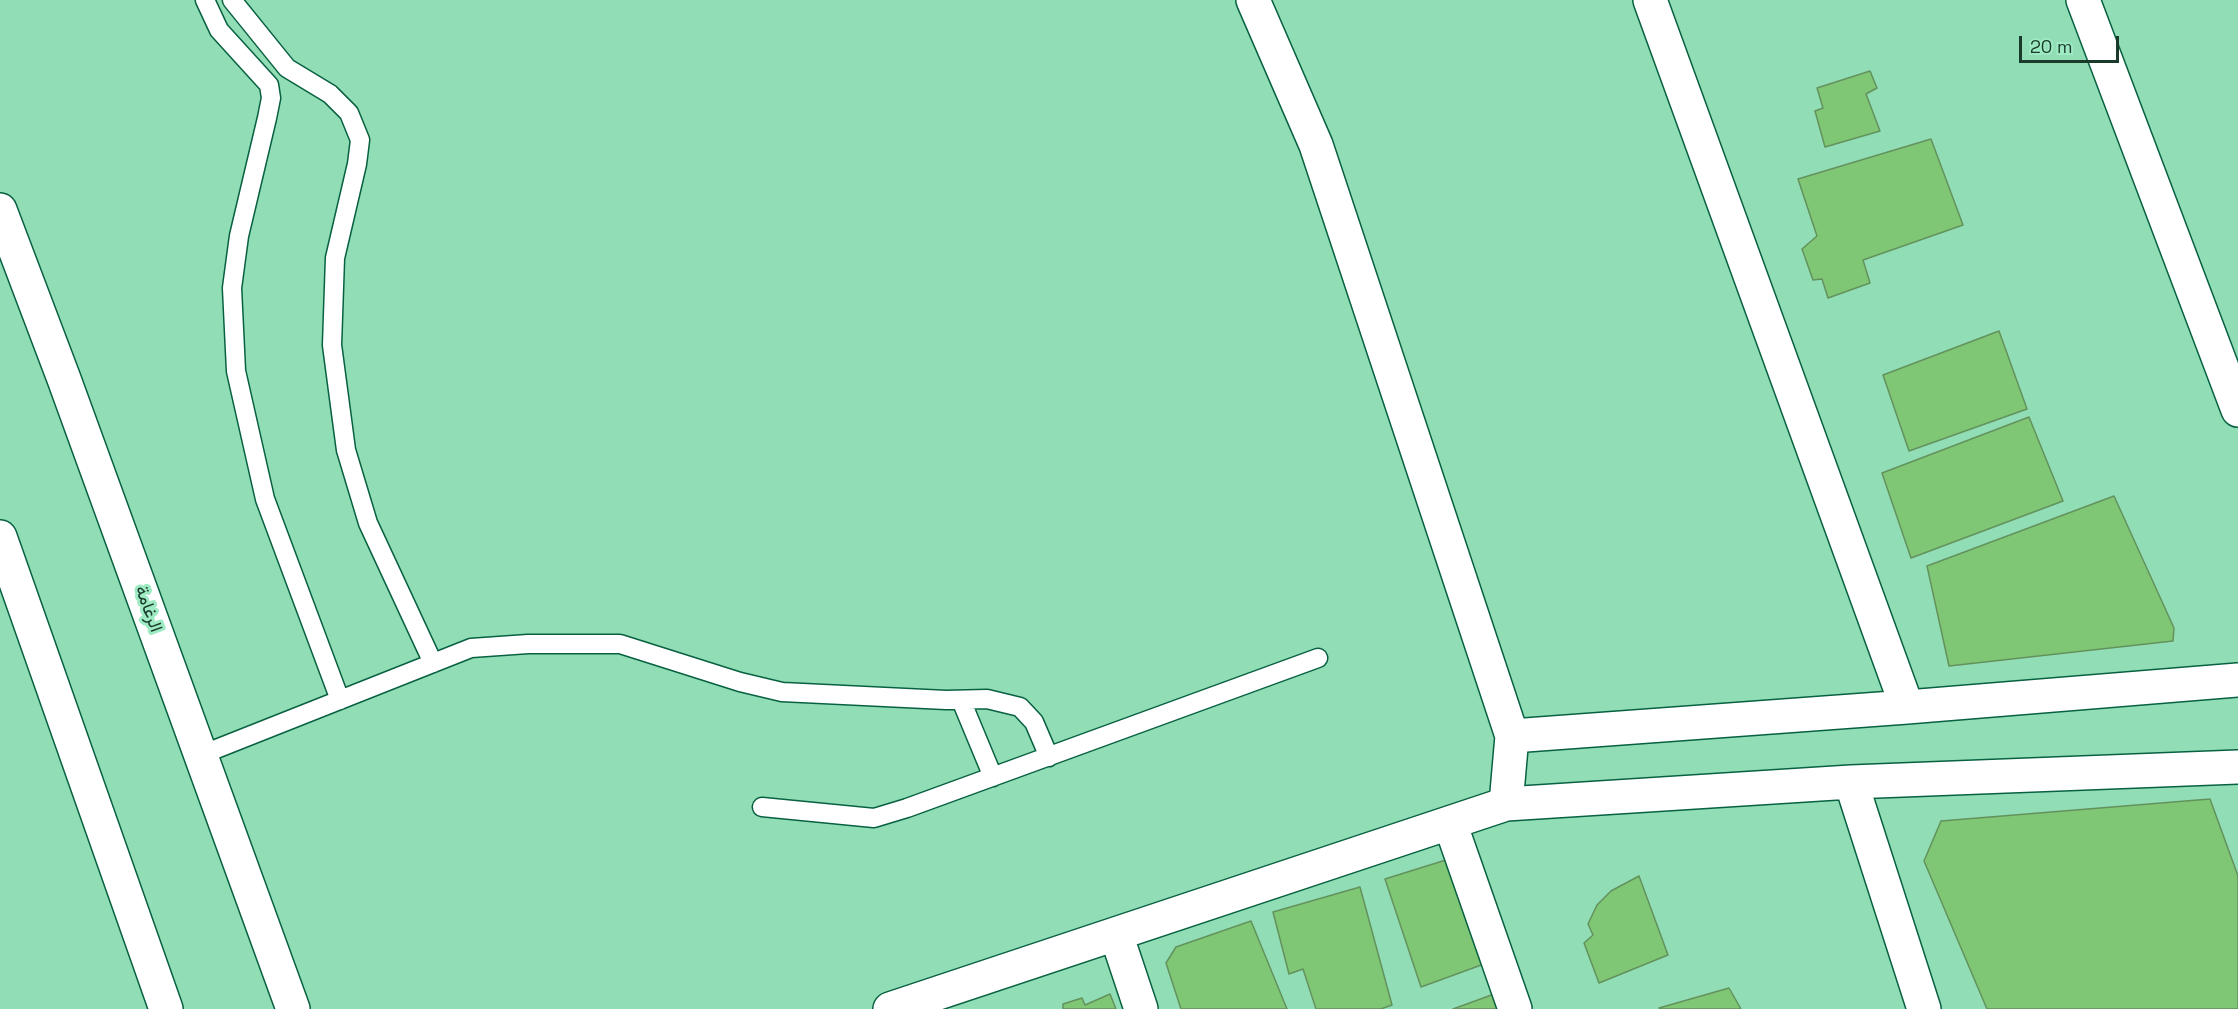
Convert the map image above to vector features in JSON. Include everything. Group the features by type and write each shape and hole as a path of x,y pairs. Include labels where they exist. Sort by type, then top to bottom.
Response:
{"street":[{"path":"1253,0 1316,145 1512,736 1506,804"},
{"path":"1650,0 1907,707"},
{"path":"2083,0 2238,410"},
{"name":"الرغامة","path":"0,210 293,1009"},
{"path":"0,537 166,1009"},
{"path":"1512,736 2238,680"},
{"path":"890,1009 1506,804 1851,782 2238,767"},
{"path":"1851,782 1924,1009"},
{"path":"1450,823 1515,1009"},
{"path":"1116,934 1141,1009"}],"lane":[{"path":"205,0 219,30 269,85 271,98 239,237 232,288 236,371 265,500 340,700"},
{"path":"232,0 287,68 330,94 349,113 360,140 357,164 335,258 332,345 346,450 368,523 433,663"},
{"path":"269,85 287,68"},
{"path":"201,755 471,648 528,644 620,644 740,682 782,692 961,700 987,699 1020,707 1034,722 1049,757"},
{"path":"762,807 874,818 1049,757 1318,658"},
{"path":"961,700 993,777"}],"building":[{"path":"1870,71 1877,88 1866,94 1880,131 1825,147 1815,111 1823,108 1817,88"},
{"path":"1931,139 1963,225 1863,260 1870,283 1828,298 1822,279 1813,280 1802,249 1817,236 1798,179"},
{"path":"1999,331 2027,409 1909,451 1883,375"},
{"path":"2029,417 2063,501 1911,558 1882,473"},
{"path":"2114,496 2174,628 2173,641 1949,666 1927,566"},
{"path":"2210,799 2238,876 2238,1009 1987,1009 1924,861 1941,821"},
{"path":"1449,859 1484,964 1421,987 1385,879"},
{"path":"1639,876 1668,955 1599,983 1584,943 1593,935 1588,924 1597,905 1611,891"},
{"path":"1360,887 1392,1005 1381,1009 1316,1009 1303,969 1289,974 1273,912"},
{"path":"1251,921 1287,1009 1181,1009 1166,963 1176,947"},
{"path":"1729,988 1741,1009 1659,1008"},
{"path":"1497,993 1503,1009 1453,1009"},
{"path":"1110,994 1116,1009 1063,1009 1063,1004 1082,998 1085,1005"}]}
